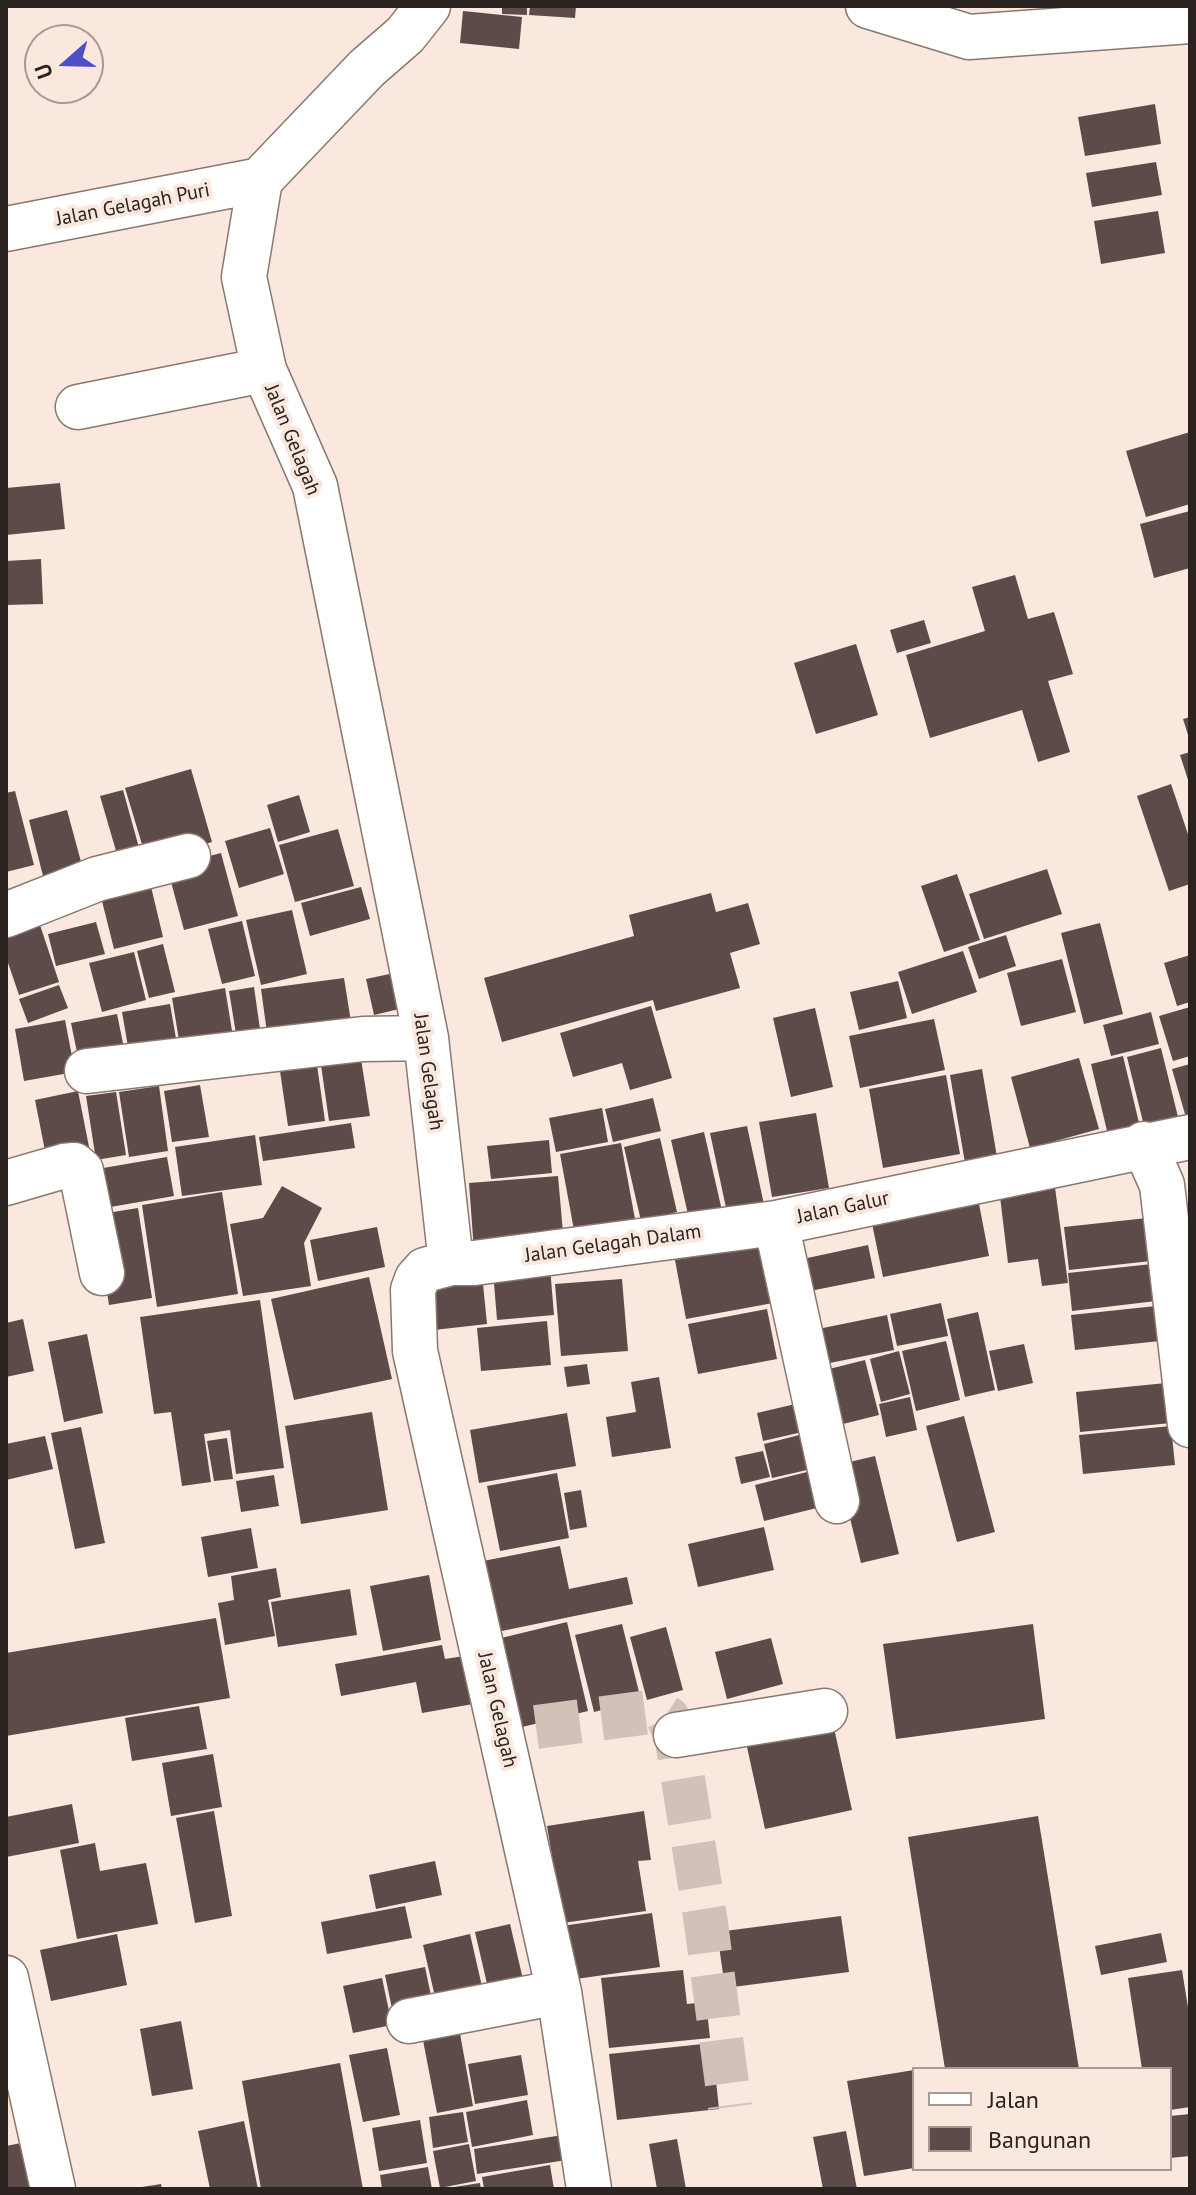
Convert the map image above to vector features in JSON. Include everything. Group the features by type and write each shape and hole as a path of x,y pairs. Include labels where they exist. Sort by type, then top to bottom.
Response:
{"street":[{"path":"868,6 964,21 1190,21"},
{"path":"260,180 367,68 417,21"},
{"name":"Jalan Gelagah Puri","path":"6,229 260,180"},
{"name":"Jalan Gelagah","path":"260,180 244,277 264,370 315,486 426,1038 451,1263 425,1270 417,1279 413,1290 415,1351 519,1729 589,2189"},
{"path":"78,407 264,370"},
{"path":"6,915 97,879 188,856"},
{"path":"87,1071 363,1039 426,1038"},
{"name":"Jalan Galur","path":"837,1501 776,1223 1144,1144 1190,1137"},
{"path":"1144,1144 1162,1185 1190,1425"},
{"path":"6,1183 64,1166 74,1165 81,1171 102,1273"},
{"name":"Jalan Gelagah Dalam","path":"451,1263 474,1263 776,1223"},
{"path":"676,1735 825,1711"},
{"path":"6,1978 53,2189"},
{"path":"409,2021 559,1992"}],"building":[{"path":"502,6 527,6 527,15 502,14"},
{"path":"530,6 576,6 575,18 529,15"},
{"path":"463,11 522,17 519,49 460,43"},
{"path":"1155,104 1161,144 1085,156 1078,117"},
{"path":"1156,162 1162,195 1092,207 1086,173"},
{"path":"1158,211 1165,253 1101,264 1094,221"},
{"path":"1190,432 1190,504 1146,517 1126,451"},
{"path":"60,483 65,529 6,535 6,488"},
{"path":"1190,511 1190,568 1154,578 1140,524"},
{"path":"41,559 43,604 6,605 6,561"},
{"path":"1015,575 1028,619 1054,612 1073,674 1048,681 1070,752 1038,762 1022,710 930,738 906,655 985,631 972,587"},
{"path":"924,620 931,643 897,653 890,630"},
{"path":"856,644 878,715 816,734 794,663"},
{"path":"1190,717 1190,738 1189,738 1183,719"},
{"path":"1190,752 1190,783 1189,783 1180,755"},
{"path":"191,769 212,842 147,861 125,788"},
{"path":"1171,784 1190,840 1190,884 1169,891 1137,796"},
{"path":"123,790 143,862 121,868 100,796"},
{"path":"15,791 34,865 6,872 6,793"},
{"path":"299,795 310,832 278,842 267,805"},
{"path":"67,810 83,869 44,880 29,820"},
{"path":"270,828 284,874 239,888 225,841"},
{"path":"338,829 354,886 295,902 279,845"},
{"path":"221,853 238,916 184,930 167,867"},
{"path":"1047,869 1062,914 984,939 969,894"},
{"path":"148,874 163,937 114,949 98,885"},
{"path":"957,874 980,940 944,952 921,886"},
{"path":"361,887 370,919 310,936 301,903"},
{"path":"711,893 716,912 748,903 760,944 730,953 740,988 656,1011 653,1000 502,1042 484,978 634,936 629,915"},
{"path":"292,910 307,974 261,985 246,920"},
{"path":"36,913 59,982 19,995 6,957 6,923"},
{"path":"242,921 255,976 222,984 208,929"},
{"path":"96,922 105,954 56,966 48,934"},
{"path":"1100,923 1123,1014 1084,1024 1061,933"},
{"path":"1006,935 1016,966 979,979 968,947"},
{"path":"163,944 175,992 149,998 137,951"},
{"path":"963,951 977,992 912,1014 898,972"},
{"path":"134,952 146,1000 102,1012 89,963"},
{"path":"1190,955 1190,1002 1177,1006 1164,963"},
{"path":"1062,959 1076,1012 1021,1026 1007,973"},
{"path":"399,972 408,1007 374,1015 366,979"},
{"path":"344,978 352,1028 268,1040 261,989"},
{"path":"898,981 907,1018 859,1030 850,992"},
{"path":"59,985 68,1008 28,1023 19,999"},
{"path":"254,987 262,1043 238,1046 229,991"},
{"path":"225,988 234,1043 181,1052 172,998"},
{"path":"170,1004 178,1050 130,1058 122,1012"},
{"path":"651,1006 672,1078 630,1090 622,1063 573,1077 560,1033"},
{"path":"1190,1007 1190,1056 1173,1061 1159,1016"},
{"path":"815,1008 833,1087 791,1097 773,1018"},
{"path":"1151,1012 1159,1044 1111,1056 1103,1025"},
{"path":"117,1014 126,1058 80,1067 71,1023"},
{"path":"934,1019 945,1070 860,1088 849,1036"},
{"path":"65,1020 75,1072 24,1081 15,1029"},
{"path":"1161,1048 1179,1121 1145,1130 1127,1057"},
{"path":"1123,1056 1140,1127 1108,1135 1091,1064"},
{"path":"1079,1058 1099,1129 1030,1148 1011,1077"},
{"path":"361,1059 370,1116 329,1121 321,1065"},
{"path":"1190,1064 1190,1128 1189,1128 1172,1069"},
{"path":"317,1065 325,1121 288,1126 280,1071"},
{"path":"982,1069 997,1157 965,1163 950,1075"},
{"path":"946,1075 960,1154 883,1168 869,1089"},
{"path":"200,1085 209,1137 172,1142 164,1091"},
{"path":"159,1086 168,1151 129,1157 119,1092"},
{"path":"78,1091 91,1157 48,1166 35,1100"},
{"path":"116,1092 126,1155 96,1160 86,1096"},
{"path":"653,1098 661,1131 613,1142 605,1109"},
{"path":"602,1108 608,1142 556,1152 549,1118"},
{"path":"816,1113 829,1188 772,1197 759,1122"},
{"path":"351,1123 355,1148 263,1161 259,1137"},
{"path":"747,1126 765,1209 728,1217 710,1133"},
{"path":"704,1132 723,1215 690,1223 671,1140"},
{"path":"255,1135 262,1185 182,1196 175,1147"},
{"path":"660,1138 677,1212 641,1221 624,1147"},
{"path":"549,1140 552,1173 491,1179 487,1146"},
{"path":"621,1143 637,1230 576,1241 560,1154"},
{"path":"167,1157 174,1196 93,1210 86,1171"},
{"path":"1053,1173 1068,1283 1042,1286 1038,1259 1008,1263 998,1180"},
{"path":"558,1176 564,1244 474,1251 469,1183"},
{"path":"975,1183 989,1256 883,1277 868,1204"},
{"path":"282,1186 322,1208 304,1243 311,1286 243,1296 230,1224 263,1218"},
{"path":"222,1192 238,1294 157,1307 142,1205"},
{"path":"138,1208 152,1298 109,1305 95,1215"},
{"path":"1147,1218 1151,1261 1069,1270 1064,1227"},
{"path":"377,1227 385,1267 318,1281 310,1240"},
{"path":"772,1243 784,1301 686,1319 675,1260"},
{"path":"868,1245 875,1278 805,1292 798,1260"},
{"path":"1152,1264 1156,1301 1072,1311 1068,1273"},
{"path":"550,1267 554,1315 497,1320 493,1271"},
{"path":"482,1274 487,1324 434,1330 428,1281"},
{"path":"369,1277 392,1379 294,1400 271,1299"},
{"path":"622,1279 628,1351 561,1356 555,1284"},
{"path":"260,1300 284,1468 236,1474 230,1430 204,1434 211,1482 182,1486 171,1412 154,1414 140,1317"},
{"path":"941,1303 948,1336 897,1346 890,1314"},
{"path":"1156,1306 1160,1341 1075,1350 1071,1315"},
{"path":"767,1309 777,1359 698,1374 688,1324"},
{"path":"978,1312 995,1390 965,1397 947,1319"},
{"path":"887,1315 894,1350 820,1365 813,1330"},
{"path":"23,1319 34,1371 6,1377 6,1323"},
{"path":"547,1321 551,1365 481,1371 477,1328"},
{"path":"87,1334 103,1413 64,1422 48,1342"},
{"path":"946,1341 960,1400 916,1411 902,1351"},
{"path":"1024,1344 1033,1383 998,1391 989,1351"},
{"path":"899,1351 910,1394 881,1402 870,1359"},
{"path":"865,1360 879,1415 831,1427 817,1372"},
{"path":"587,1364 590,1384 567,1387 564,1367"},
{"path":"659,1377 671,1448 612,1457 606,1417 636,1412 631,1382"},
{"path":"1166,1383 1171,1423 1080,1432 1076,1392"},
{"path":"910,1397 917,1430 886,1437 879,1404"},
{"path":"804,1402 811,1430 763,1441 757,1413"},
{"path":"372,1412 388,1510 301,1524 285,1426"},
{"path":"567,1413 576,1466 479,1483 470,1430"},
{"path":"964,1416 995,1532 957,1542 926,1426"},
{"path":"1171,1426 1175,1465 1083,1474 1079,1435"},
{"path":"81,1427 105,1543 75,1549 51,1433"},
{"path":"811,1432 820,1467 772,1478 764,1444"},
{"path":"45,1436 53,1469 6,1480 6,1444"},
{"path":"227,1438 233,1479 214,1481 207,1441"},
{"path":"763,1451 770,1477 741,1484 735,1457"},
{"path":"875,1456 899,1554 861,1563 837,1465"},
{"path":"819,1469 829,1505 764,1521 755,1485"},
{"path":"557,1473 569,1538 500,1551 487,1486"},
{"path":"274,1475 279,1506 241,1512 236,1481"},
{"path":"581,1490 587,1527 570,1530 564,1493"},
{"path":"764,1527 774,1570 698,1587 688,1544"},
{"path":"251,1528 258,1568 208,1577 201,1537"},
{"path":"560,1546 569,1589 627,1577 633,1604 492,1633 478,1562"},
{"path":"276,1568 281,1597 268,1600 275,1636 225,1645 218,1603 234,1600 231,1576"},
{"path":"429,1575 441,1640 383,1651 370,1586"},
{"path":"350,1589 357,1635 278,1647 271,1602"},
{"path":"216,1618 230,1698 6,1736 6,1653"},
{"path":"567,1622 588,1711 514,1729 493,1640"},
{"path":"622,1624 641,1700 594,1712 575,1635"},
{"path":"1033,1624 1045,1719 896,1739 883,1644"},
{"path":"666,1627 683,1690 647,1700 630,1637"},
{"path":"771,1638 783,1684 727,1699 715,1652"},
{"path":"442,1645 445,1659 464,1656 473,1704 422,1713 416,1682 341,1696 335,1664"},
{"path":"199,1706 207,1749 132,1761 125,1718"},
{"path":"834,1728 852,1810 765,1829 747,1747"},
{"path":"213,1754 222,1807 171,1816 162,1763"},
{"path":"72,1804 79,1843 6,1857 6,1817"},
{"path":"214,1811 232,1916 195,1923 176,1818"},
{"path":"644,1811 651,1860 638,1861 646,1911 563,1923 547,1826"},
{"path":"1038,1816 1079,2067 945,2067 908,1837"},
{"path":"95,1843 100,1871 146,1863 158,1924 77,1939 60,1850"},
{"path":"435,1861 442,1895 376,1909 369,1875"},
{"path":"405,1906 412,1938 327,1954 321,1922"},
{"path":"652,1913 660,1967 569,1980 562,1926"},
{"path":"841,1916 849,1972 725,1988 717,1932"},
{"path":"510,1924 526,1992 491,2001 475,1932"},
{"path":"1161,1933 1167,1962 1101,1975 1095,1946"},
{"path":"117,1934 127,1985 51,2001 40,1950"},
{"path":"470,1934 486,2004 439,2014 423,1945"},
{"path":"425,1967 435,2015 395,2023 385,1975"},
{"path":"683,1970 687,2004 706,2002 710,2038 609,2048 601,1978"},
{"path":"1182,1970 1190,2020 1190,2107 1172,2110 1172,2067 1142,2067 1128,1978"},
{"path":"382,1978 392,2025 353,2033 343,1986"},
{"path":"181,2021 193,2089 152,2096 140,2029"},
{"path":"459,2028 473,2106 437,2113 422,2035"},
{"path":"712,2043 719,2109 617,2120 609,2054"},
{"path":"387,2048 400,2115 363,2122 349,2055"},
{"path":"521,2055 528,2095 475,2104 468,2064"},
{"path":"340,2063 363,2189 261,2189 242,2081"},
{"path":"912,2070 912,2168 864,2176 847,2081"},
{"path":"527,2100 533,2135 472,2147 466,2112"},
{"path":"463,2112 468,2142 433,2148 429,2117"},
{"path":"1190,2114 1190,2156 1172,2158 1172,2116"},
{"path":"420,2120 427,2163 379,2171 372,2128"},
{"path":"244,2121 258,2189 210,2189 198,2131"},
{"path":"846,2131 857,2189 823,2189 813,2137"},
{"path":"569,2134 573,2159 477,2174 474,2149"},
{"path":"677,2139 686,2189 657,2189 649,2144"},
{"path":"31,2141 40,2189 6,2189 6,2146"},
{"path":"469,2144 476,2181 440,2188 433,2151"},
{"path":"550,2165 554,2189 484,2189 482,2177"},
{"path":"428,2167 432,2189 382,2189 380,2175"},
{"path":"480,2183 481,2189 454,2189 454,2187"},
{"path":"161,2184 162,2189 142,2189 142,2187"}],"tunnel":[{"path":"536,1727 657,1711 668,1718 676,1735 706,1923 730,2107"}]}
